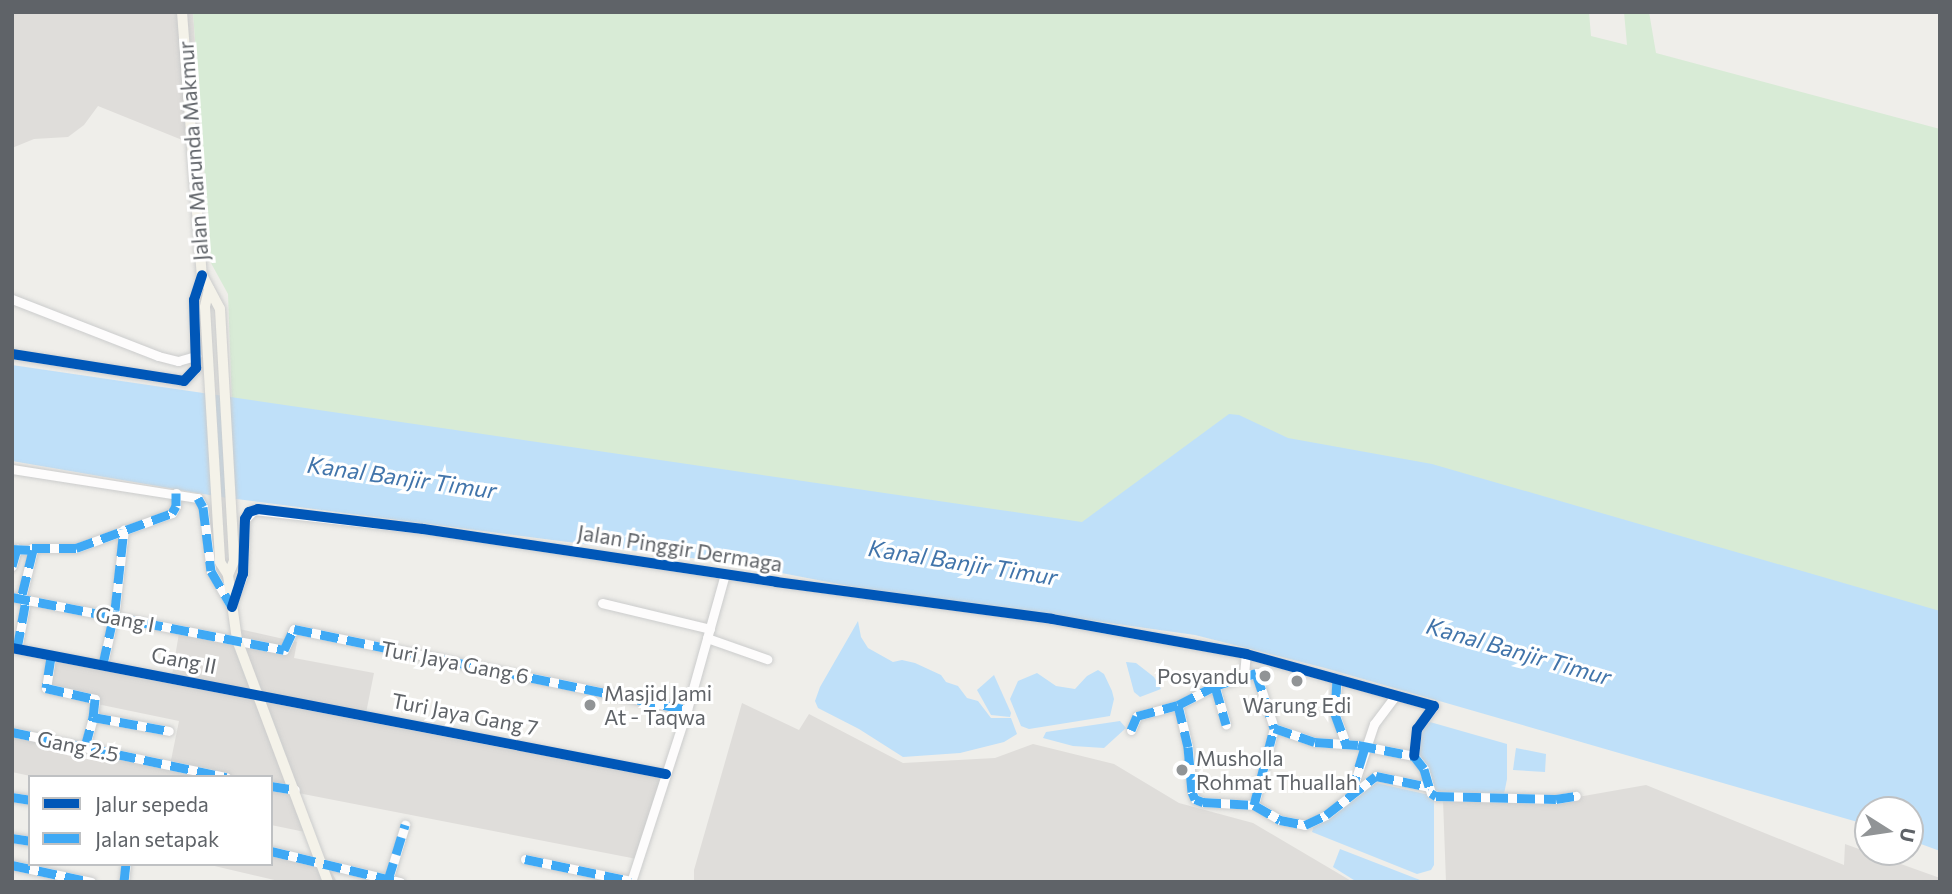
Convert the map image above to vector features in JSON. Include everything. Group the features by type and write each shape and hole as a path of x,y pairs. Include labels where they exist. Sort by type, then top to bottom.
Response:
{"main road":[{"name":"Jalan Marunda Makmur","path":"182,12 202,275 220,309 234,561 228,575"},
{"name":"Jalan Marunda Makmur","path":"209,289 205,307 220,562 228,575 237,640 328,882"}],"street":[{"path":"12,354 184,381 194,374 194,300 202,275"},
{"path":"12,299 158,356 178,361 196,356"},
{"path":"12,468 198,498 201,502 211,571 232,607"},
{"path":"12,566 15,549 76,548 172,513 176,506 176,494"},
{"name":"Jalan Pinggir Dermaga","path":"232,607 243,574 245,519 249,512 258,509 423,529 958,605 1202,644 1247,654 1434,706 1431,714 1417,729 1414,756"},
{"path":"103,664 114,618 124,529"},
{"path":"15,648 20,598 34,554 32,548"},
{"path":"525,859 631,881 687,710 725,574"},
{"name":"Gang I","path":"20,598 237,640"},
{"path":"602,603 709,633 767,659"},
{"name":"Turi Jaya Gang 6","path":"237,640 286,650 293,629 687,710"},
{"name":"Gang II","path":"15,648 51,657 103,664 257,694"},
{"path":"1244,675 1247,654"},
{"path":"51,657 46,688 94,699 93,717 85,747"},
{"path":"1131,730 1138,716 1178,705 1215,686 1254,673 1259,677 1274,728 1254,805"},
{"path":"1337,678 1335,715 1346,744"},
{"path":"1215,686 1226,724"},
{"name":"Turi Jaya Gang 7","path":"257,694 666,774"},
{"path":"1352,793 1365,747 1376,721 1396,695"},
{"path":"1178,705 1195,799 1254,805 1280,820 1305,825 1326,815 1376,776 1429,787"},
{"path":"93,717 169,731"},
{"path":"1274,728 1315,742 1346,744 1414,756 1436,796 1556,799 1576,796"},
{"name":"Gang 2.5","path":"12,732 217,775"},
{"path":"273,786 295,790"},
{"path":"388,880 405,825"},
{"path":"273,851 400,882"},
{"path":"12,865 91,882"}],"shaded area":[{"path":"12,12 193,12 202,148 98,106 84,125 68,137 34,139 12,148"},
{"path":"230,627 297,642 294,658 374,673 365,718 670,778 642,860 298,793 310,833 273,825 273,775 28,775 12,772 12,736 169,770 179,721 44,693 51,657 171,681 179,633 233,641"},
{"path":"742,703 799,730 809,714 903,763 995,758 1033,744 1114,764 1179,803 1253,823 1353,882 694,882 694,870"},
{"path":"1646,785 1844,865 1845,844 1854,847 1854,866 1906,866 1940,878 1940,882 1446,882 1443,800 1561,800"},
{"path":"273,855 328,866 337,882 283,882 215,866 273,866"}],"green space":[{"path":"193,12 1589,12 1591,36 1627,45 1624,12 1649,12 1656,53 1940,129 1940,618 1087,527 232,404 228,294 211,263"}],"water":[{"name":"Kanal Banjir Timur","path":"12,365 1082,522 1229,414 1239,415 1288,438 1432,464 1940,611 1940,851 1924,845 1924,796 1854,796 1854,821 1325,668 1195,635 854,587 730,563 221,497 12,461"},
{"path":"858,621 861,637 868,648 893,662 902,660 915,663 941,675 946,682 958,686 967,698 978,701 991,718 1011,718 1017,734 1004,742 960,753 903,757 859,729 818,708 815,701 820,687"},
{"path":"1126,662 1136,663 1154,677 1161,689 1140,697 1134,692"},
{"path":"1098,670 1104,674 1112,691 1114,699 1110,716 1029,729 1021,726 1010,699 1018,681 1037,673 1056,686 1075,689 1087,676"},
{"path":"994,675 1011,713 1010,717 991,715 977,690"},
{"path":"1120,721 1126,728 1104,748 1073,746 1043,738 1046,732"},
{"path":"1430,722 1507,744 1504,794 1436,796 1416,753 1419,730"},
{"path":"1516,748 1546,754 1545,772 1513,770"},
{"path":"1372,782 1434,796 1434,865 1431,870 1417,874 1312,832 1314,825"},
{"path":"1340,849 1422,882 1357,882 1333,867"}],"marked path":[{"path":"32,548 76,548 172,513 176,506 176,493"},
{"path":"198,498 203,507 211,571 232,607"},
{"path":"103,664 115,610 124,529"},
{"path":"12,549 33,550 21,599"},
{"path":"12,566 17,549"},
{"path":"12,597 284,650 294,629 687,710"},
{"path":"17,649 26,600"},
{"path":"51,657 46,688 95,699 93,717"},
{"path":"1215,686 1256,673 1274,728"},
{"path":"1337,678 1335,714 1346,744"},
{"path":"1131,730 1137,716 1178,705 1215,686 1226,724"},
{"path":"1178,705 1188,747 1192,792 1195,799 1203,802 1254,805 1274,728 1315,742 1358,745 1414,756 1424,769 1431,793 1436,796 1556,799 1576,796"},
{"path":"85,747 93,717 169,731"},
{"path":"12,732 216,775"},
{"path":"1351,793 1365,747"},
{"path":"1254,805 1280,820 1305,825 1326,815 1376,776 1429,787"},
{"path":"273,786 295,790"},
{"path":"12,797 28,800"},
{"path":"388,880 405,825"},
{"path":"12,838 28,841"},
{"path":"273,851 400,882"},
{"path":"525,859 631,881"},
{"path":"12,865 91,882"},
{"path":"124,882 126,866"}],"cycle path":[{"path":"12,354 184,381 196,368 194,300 202,275"},
{"path":"232,607 243,574 245,519 249,512 258,509 423,529 776,582 1052,619 1246,654 1434,706 1417,729 1414,756"},
{"path":"12,648 666,774"}],"place":[{"name":"Posyandu","path":"1265,676"},
{"name":"Warung Edi","path":"1297,681"},
{"name":"Masjid Jami At - Taqwa","path":"590,705"},
{"name":"Musholla Rohmat Thuallah","path":"1182,770"}]}
